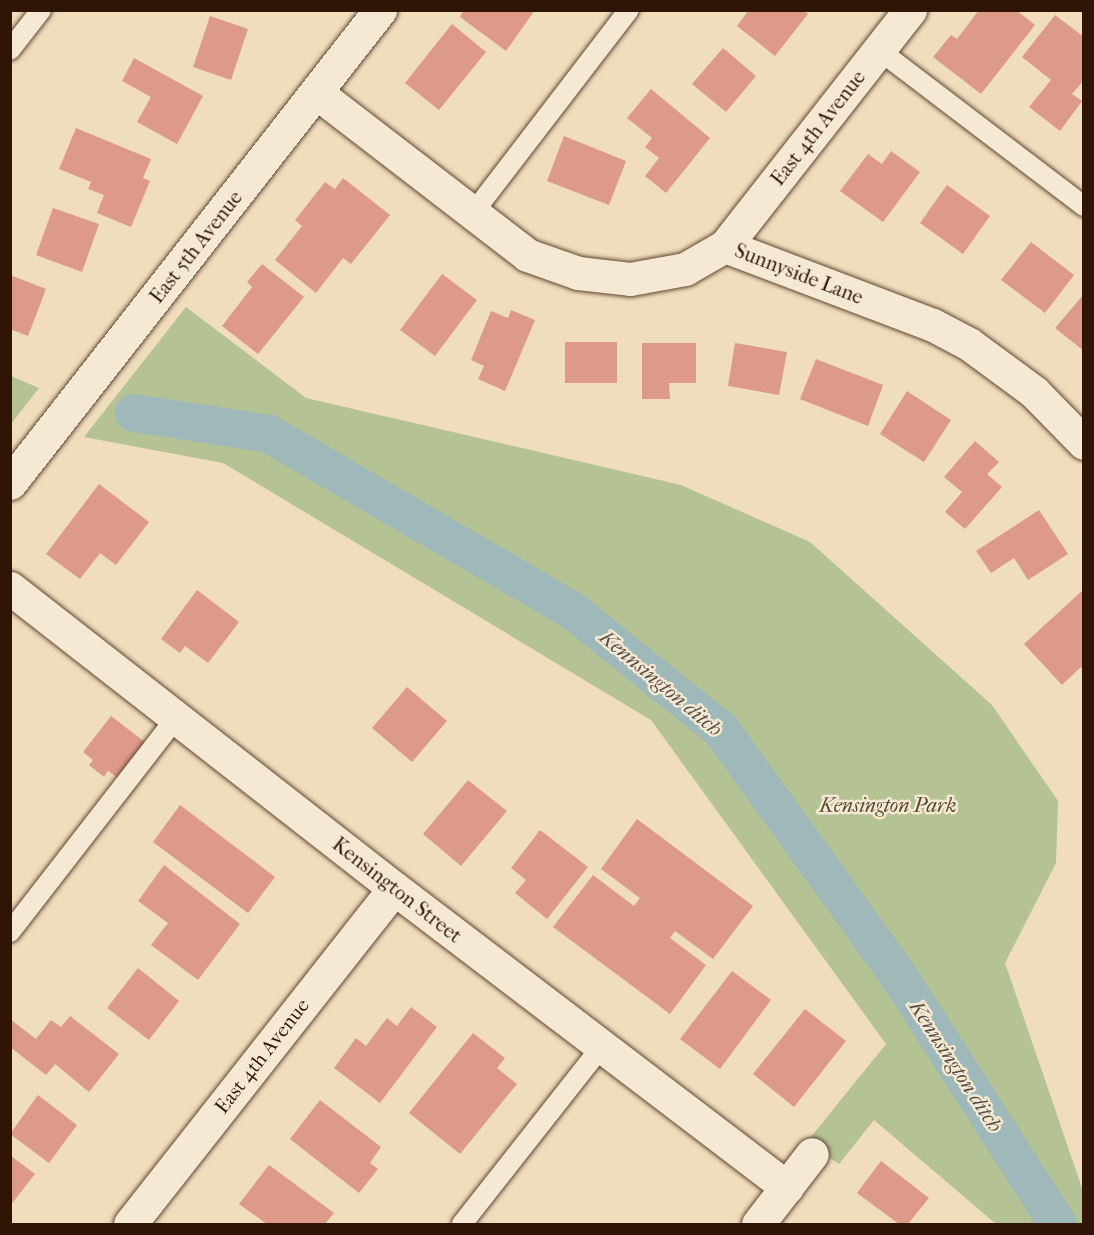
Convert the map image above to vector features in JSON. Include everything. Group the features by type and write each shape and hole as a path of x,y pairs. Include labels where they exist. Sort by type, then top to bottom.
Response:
{"street":[{"name":"East 5th Avenue","path":"10,483 381,10"},
{"name":"East 4th Avenue","path":"725,246 910,10"},
{"name":"Sunnyside Lane","path":"317,93 527,255 578,273 630,279 685,269 725,246 933,325 969,344 1034,392 1083,443"},
{"name":"Kensington Street","path":"10,588 394,888 787,1187"},
{"name":"East 4th Avenue","path":"130,1224 394,888"},
{"path":"758,1224 812,1154"}],"lane":[{"path":"10,50 41,10"},
{"path":"473,213 629,10"},
{"path":"879,50 1083,206"},
{"path":"10,932 176,718"},
{"path":"462,1224 602,1046"}],"green space":[{"name":"Kensington Park","path":"186,307 306,398 681,485 810,542 992,705 1058,801 1056,863 1005,963 1083,1191 1083,1224 996,1224 874,1120 839,1164 806,1143 886,1044 651,720 223,463 84,437"},
{"path":"11,376 39,388 11,424"}],"building":[{"path":"464,10 535,10 506,51 460,17"},
{"path":"749,10 803,10 808,14 775,56 737,26"},
{"path":"979,10 1016,10 1035,25 981,94 933,57 951,35 957,39"},
{"path":"1055,15 1084,37 1084,80 1072,94 1082,101 1060,131 1029,107 1051,80 1022,57"},
{"path":"210,16 248,29 231,80 193,67"},
{"path":"452,24 486,52 439,110 405,83"},
{"path":"723,48 756,76 726,112 692,84"},
{"path":"134,58 203,96 177,144 137,122 151,97 122,81"},
{"path":"651,89 710,138 666,193 645,176 659,158 645,147 652,138 627,118"},
{"path":"76,128 151,159 143,178 150,181 131,227 97,213 104,195 88,189 91,182 59,169"},
{"path":"564,136 626,161 609,205 547,181"},
{"path":"891,151 920,172 883,222 840,191 868,154 882,164"},
{"path":"343,178 390,215 351,264 343,258 316,293 275,260 302,226 295,220 325,182 335,189"},
{"path":"947,185 990,216 963,254 920,223"},
{"path":"53,208 99,224 82,272 36,255"},
{"path":"1031,242 1074,275 1045,313 1001,280"},
{"path":"262,264 304,297 258,354 222,326 252,287 247,282"},
{"path":"442,274 477,300 435,356 400,330"},
{"path":"10,275 46,289 28,336 10,329"},
{"path":"1084,294 1084,351 1055,328"},
{"path":"511,310 535,320 505,391 478,379 484,366 471,360 491,311 508,318"},
{"path":"565,342 617,342 617,383 565,383"},
{"path":"642,343 696,343 696,383 669,383 670,399 642,399"},
{"path":"735,343 787,352 779,395 728,386"},
{"path":"816,359 883,385 868,426 800,399"},
{"path":"907,391 951,420 924,462 880,434"},
{"path":"975,441 999,462 987,474 1002,487 965,529 945,512 962,492 944,477"},
{"path":"99,484 149,522 116,565 100,553 80,579 46,554"},
{"path":"1039,510 1068,554 1028,580 1014,558 991,573 976,551"},
{"path":"1084,589 1084,670 1081,667 1062,685 1024,644"},
{"path":"197,590 239,622 208,663 185,646 180,653 161,639"},
{"path":"407,687 447,721 412,762 372,728"},
{"path":"111,716 146,743 118,778 108,771 104,777 89,765 93,760 83,752"},
{"path":"468,780 507,811 461,866 423,834"},
{"path":"180,805 275,877 248,913 153,842"},
{"path":"637,819 753,906 713,959 675,931 670,938 706,965 670,1014 553,927 593,875 634,906 640,898 601,869"},
{"path":"540,830 588,867 547,919 515,893 526,880 511,868"},
{"path":"164,865 240,924 198,980 151,945 168,923 138,901"},
{"path":"138,968 179,1001 149,1040 107,1008"},
{"path":"732,971 771,1000 720,1069 680,1039"},
{"path":"411,1007 437,1027 380,1103 334,1068 356,1038 366,1046 387,1018 397,1026"},
{"path":"805,1009 846,1041 794,1107 753,1074"},
{"path":"70,1016 119,1054 89,1092 55,1064 46,1075 10,1047 10,1019 36,1039 51,1020 61,1027"},
{"path":"473,1033 505,1058 497,1068 517,1084 460,1154 409,1113"},
{"path":"38,1095 77,1125 49,1163 10,1134"},
{"path":"320,1100 381,1147 370,1163 378,1169 359,1193 290,1139"},
{"path":"10,1155 35,1174 10,1206"},
{"path":"881,1161 929,1198 908,1224 899,1224 857,1193"},
{"path":"269,1165 334,1213 325,1224 267,1224 239,1204"}],"waterway":[{"name":"Kennsington ditch","path":"134,413 269,434 573,611 722,731 900,978 1058,1224"}]}
